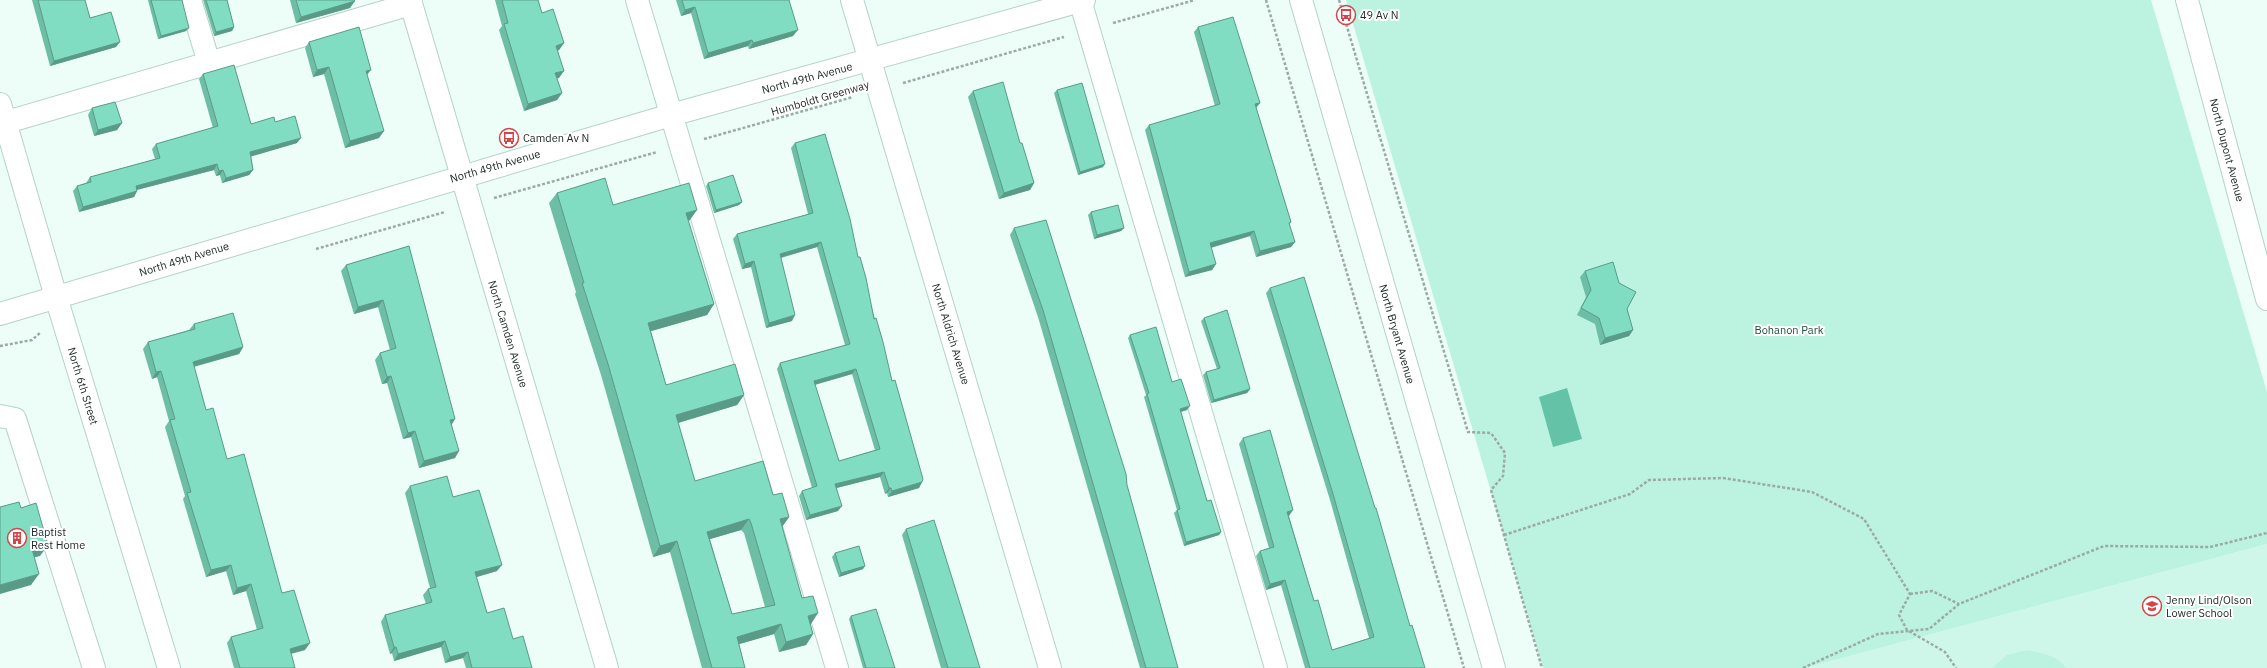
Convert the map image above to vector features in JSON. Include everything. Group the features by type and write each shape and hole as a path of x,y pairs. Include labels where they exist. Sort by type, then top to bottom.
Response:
{"street":[{"path":"190,0 209,63"},
{"path":"637,0 837,668"},
{"name":"North Aldrich Avenue","path":"852,0 1050,668"},
{"path":"1081,0 1088,30 1276,668"},
{"name":"North 49th Avenue","path":"0,314 461,176 671,115 870,61 1081,0"},
{"name":"North Bryant Avenue","path":"1301,0 1494,668"},
{"name":"North Dupont Avenue","path":"2187,0 2267,299"},
{"path":"2,117 209,63 411,2"},
{"name":"North Camden Avenue","path":"411,2 607,668"},
{"name":"North 6th Street","path":"2,117 169,668"},
{"path":"0,416 15,419 94,668"}],"path":[{"name":"Humboldt Greenway","path":"494,198 853,98 856,93 878,90 1195,0"},
{"path":"1266,0 1464,668"},
{"path":"1339,0 1468,432 1491,433 1505,453 1503,476 1490,490 1542,668"},
{"path":"0,346 32,340 40,333"},
{"path":"1504,535 1630,494 1650,480 1663,478 1723,478 1812,492 1864,519 1910,594"},
{"path":"1803,668 1878,634 1929,629 1960,604 2104,546 2210,547 2267,533"},
{"path":"1910,594 1932,591 1960,604"},
{"path":"1910,594 1899,615 1907,630 1946,652 1956,668"}],"shaded area":[{"path":"1567,388 1582,439 1553,447 1539,397"},
{"name":"Jenny Lind/Olson Lower School","path":"2267,544 2267,668 1805,668"}],"green space":[{"name":"Bohanon Park","path":"1346,0 2151,0 2267,392 2267,544 1805,668 1543,668"},
{"path":"2027,650 2054,657 2066,668 1992,668 2007,655"}],"building":[{"path":"38,0 85,0 90,18 111,12 120,42 54,61"},
{"path":"151,0 182,0 189,28 161,36"},
{"path":"206,0 227,0 234,27 216,32"},
{"path":"296,0 354,0 355,1 301,17"},
{"path":"502,0 538,0 542,13 553,9 564,43 556,46 564,71 555,73 562,93 528,104 504,24 508,23"},
{"path":"682,0 789,0 798,30 753,43 752,40 708,53 695,7 685,10"},
{"path":"1233,17 1260,103 1255,104 1291,222 1289,223 1295,242 1260,251 1254,231 1210,243 1216,264 1189,272 1149,125 1220,104 1198,27"},
{"path":"359,27 371,70 366,71 384,131 350,141 329,67 317,70 309,42"},
{"path":"234,65 251,124 274,117 275,122 295,116 301,138 250,152 253,170 226,178 223,170 219,171 217,164 136,186 137,191 83,207 77,186 91,182 90,177 160,158 156,144 218,126 203,74"},
{"path":"1003,82 1020,143 1022,143 1034,183 1004,193 973,91"},
{"path":"1082,83 1105,164 1080,172 1057,90"},
{"path":"115,102 122,123 98,130 92,108"},
{"path":"825,134 850,219 858,257 860,257 866,278 874,319 876,318 892,381 895,380 923,479 922,482 892,491 891,488 889,488 884,472 835,484 842,506 810,515 802,491 817,486 780,363 850,344 821,242 780,254 795,315 769,323 754,261 745,264 737,234 813,213 795,143","holes":["856,369 880,449 839,461 814,381"]},
{"path":"733,175 742,202 716,210 708,183"},
{"path":"605,178 613,205 689,183 697,210 686,213 714,304 648,323 666,385 735,364 744,395 676,415 695,481 763,461 773,495 782,493 789,517 780,519 802,598 813,596 818,613 808,616 813,634 786,642 781,624 737,637 745,668 712,668 677,541 660,546 608,364 582,283 584,283 557,193","holes":["749,519 775,605 732,614 707,532"]},
{"path":"1118,205 1124,228 1097,235 1091,212"},
{"path":"1046,220 1126,474 1127,485 1178,668 1146,668 1043,310 1014,228"},
{"path":"409,246 455,419 450,420 459,451 424,461 415,431 408,433 391,376 387,377 380,353 396,348 383,300 358,307 346,265"},
{"path":"1613,262 1619,283 1636,292 1627,309 1633,330 1605,338 1599,318 1581,308 1591,290 1585,271"},
{"path":"1304,277 1376,508 1410,626 1412,625 1425,668 1310,668 1285,580 1270,584 1260,551 1274,547 1243,438 1270,430 1293,510 1287,512 1314,601 1318,600 1332,650 1374,637 1333,494 1270,288"},
{"path":"1227,310 1250,389 1214,400 1206,372 1220,368 1204,318"},
{"path":"233,313 243,347 193,362 206,410 213,408 227,459 244,454 282,593 294,590 310,643 290,649 295,668 240,668 231,637 263,628 251,584 237,588 231,565 211,570 187,493 191,492 170,420 175,419 161,371 156,372 148,342 195,329 194,324"},
{"path":"1156,327 1172,382 1181,379 1190,406 1180,409 1207,501 1211,500 1221,532 1186,542 1177,510 1180,509 1147,394 1149,393 1130,335"},
{"path":"447,476 453,497 479,490 502,565 475,572 487,613 504,608 513,639 523,636 532,668 472,668 468,652 450,657 445,641 398,654 396,647 394,647 385,615 432,602 428,589 436,587 410,486"},
{"name":"Baptist Rest Home","path":"19,502 21,508 36,503 48,545 32,549 39,574 0,585 0,507"},
{"path":"934,520 980,668 948,668 906,529"},
{"path":"859,546 865,566 841,573 835,553"},
{"path":"876,609 895,668 866,668 851,616"}],"place":[{"name":"49 Av N","path":"1346,15"},
{"name":"Camden Av N","path":"509,138"},
{"name":"Baptist Rest Home","path":"17,538"},
{"name":"Jenny Lind/Olson Lower School","path":"2152,606"}]}
